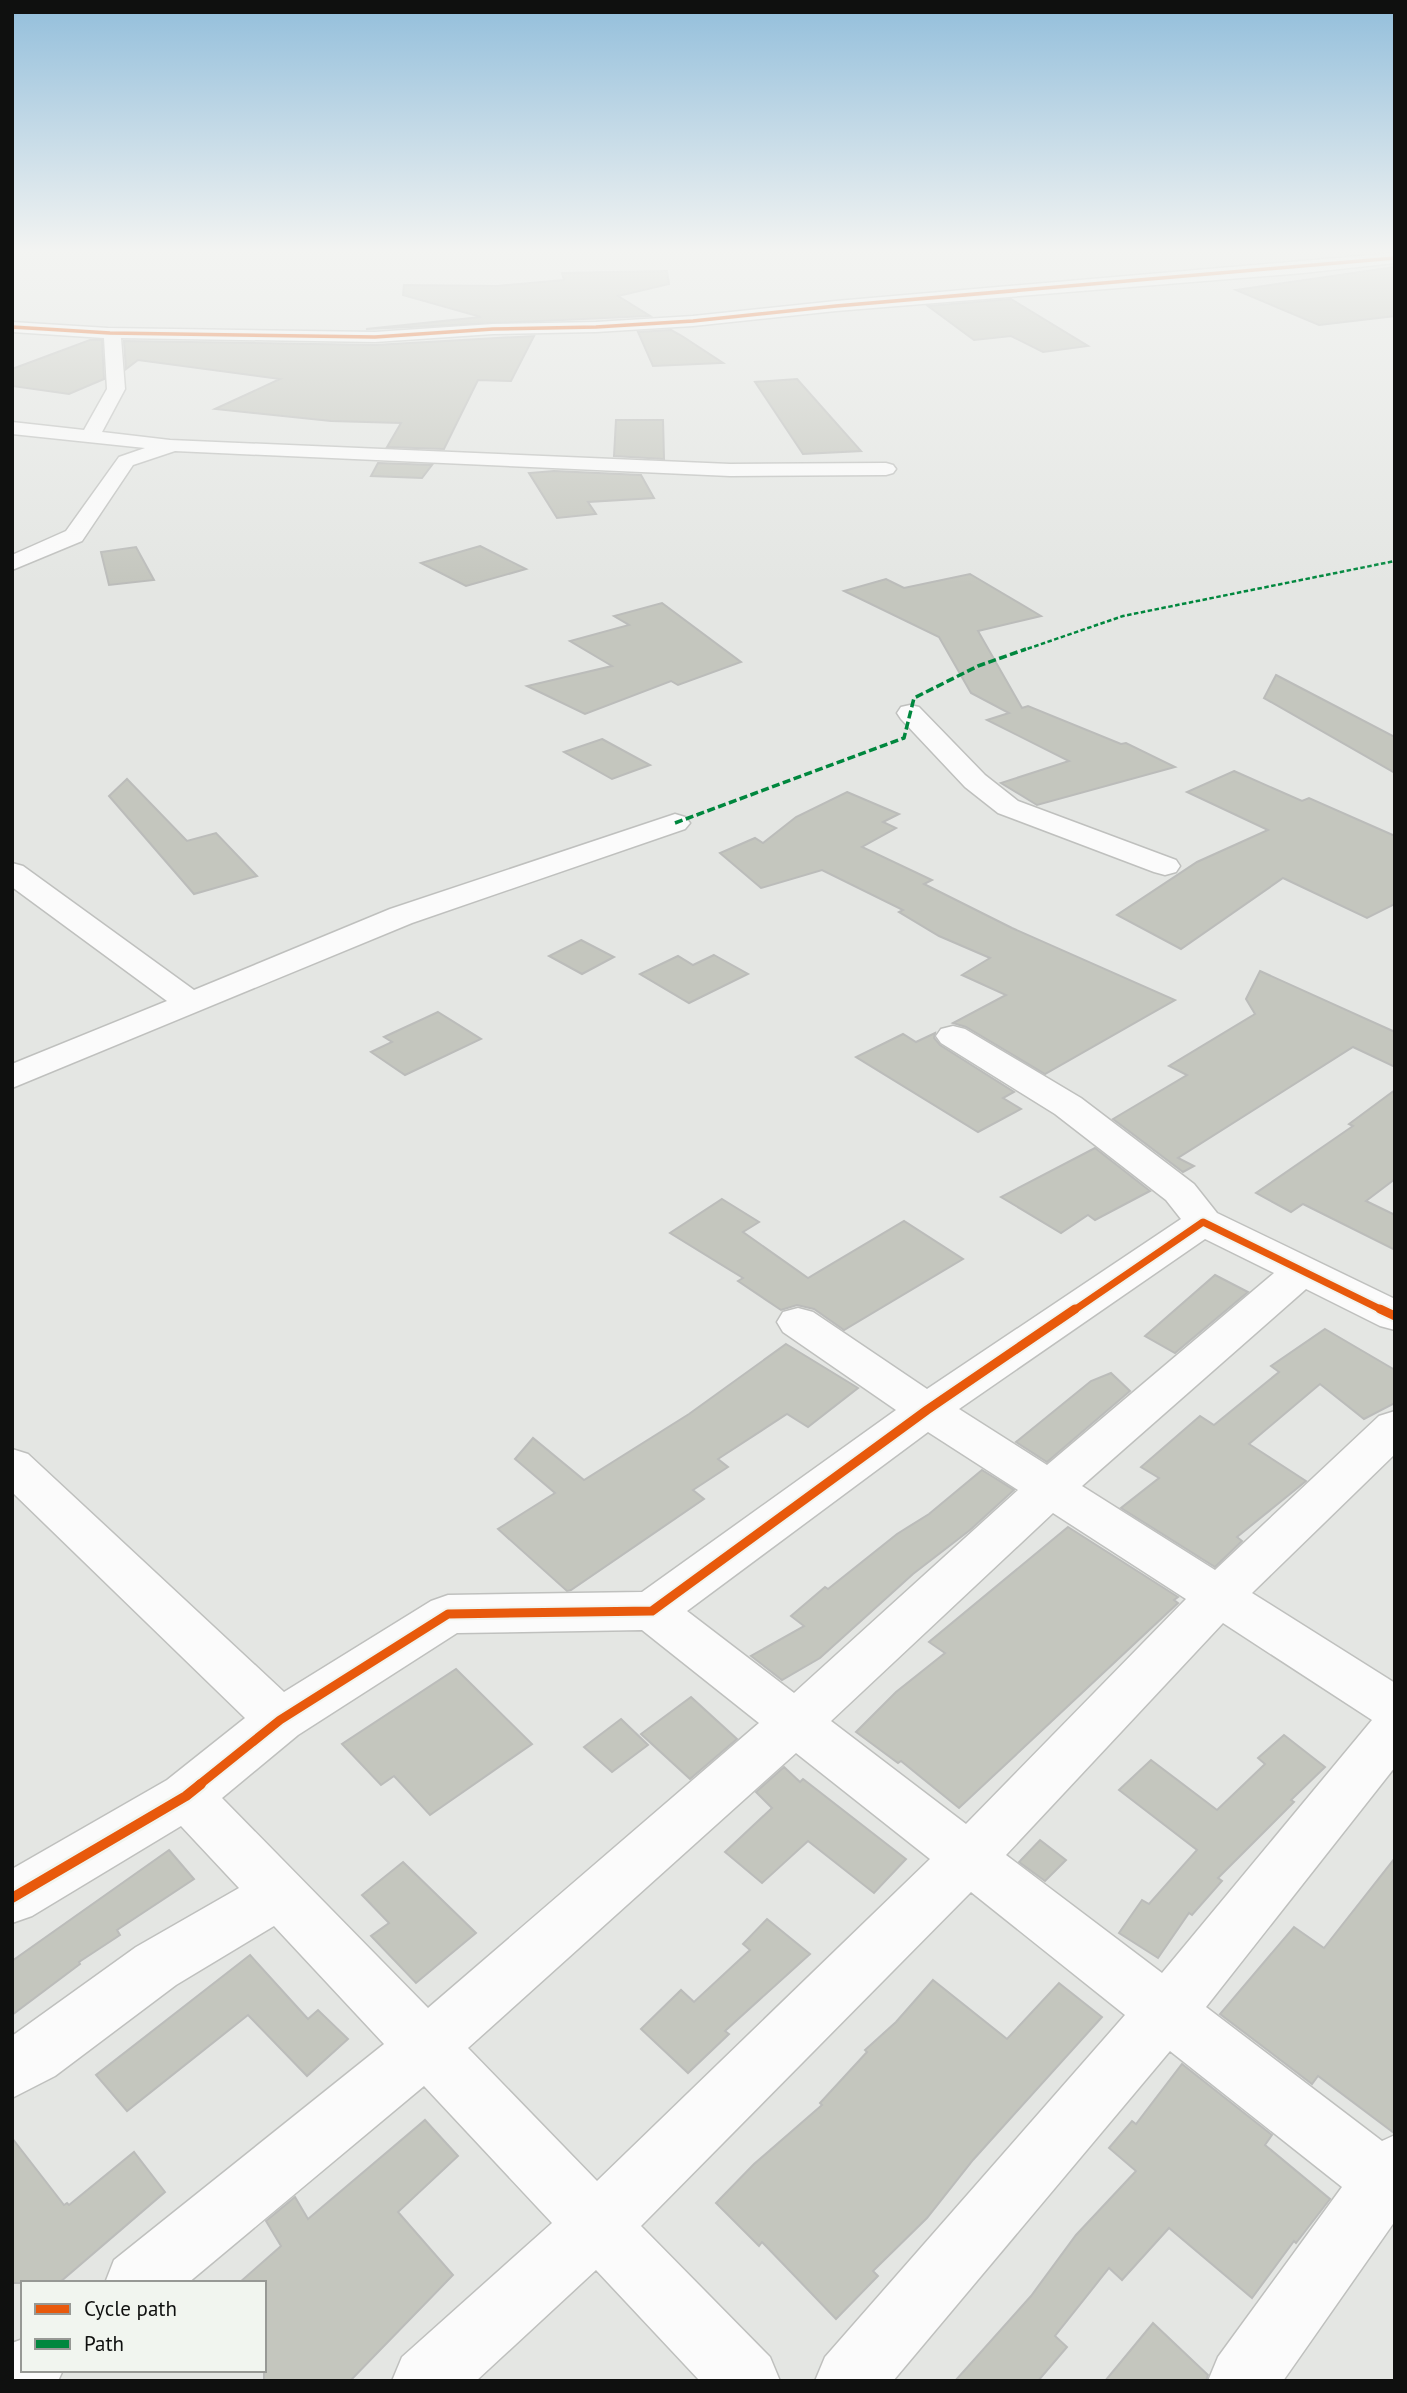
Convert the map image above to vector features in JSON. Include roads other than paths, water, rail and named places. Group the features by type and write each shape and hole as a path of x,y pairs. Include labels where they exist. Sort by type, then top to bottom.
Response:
{"street":[{"path":"90,436 116,389 114,361"},
{"path":"12,428 173,445 730,470 886,468"},
{"path":"12,563 74,536 126,461 173,445"},
{"path":"910,713 975,781 1009,807 1166,866"},
{"path":"12,1077 401,916 675,824"},
{"path":"12,872 191,1003"},
{"path":"953,1036 1068,1106 1180,1192 1203,1222 1395,1316"},
{"path":"12,1898 186,1796 280,1720 448,1614 652,1611 927,1410 1203,1222"},
{"path":"139,2281 426,2047 795,1723 1049,1489 1302,1271"},
{"path":"798,1322 927,1410 1395,1709"},
{"path":"426,2381 597,2225 968,1858 1218,1597 1395,1427"},
{"path":"12,1465 280,1720"},
{"path":"652,1611 1166,2012 1391,2179 1242,2381"},
{"path":"849,2381 1166,2012 1395,1729"},
{"path":"186,1796 746,2381"},
{"path":"12,2068 34,2056 156,1966 278,1894"}]}
